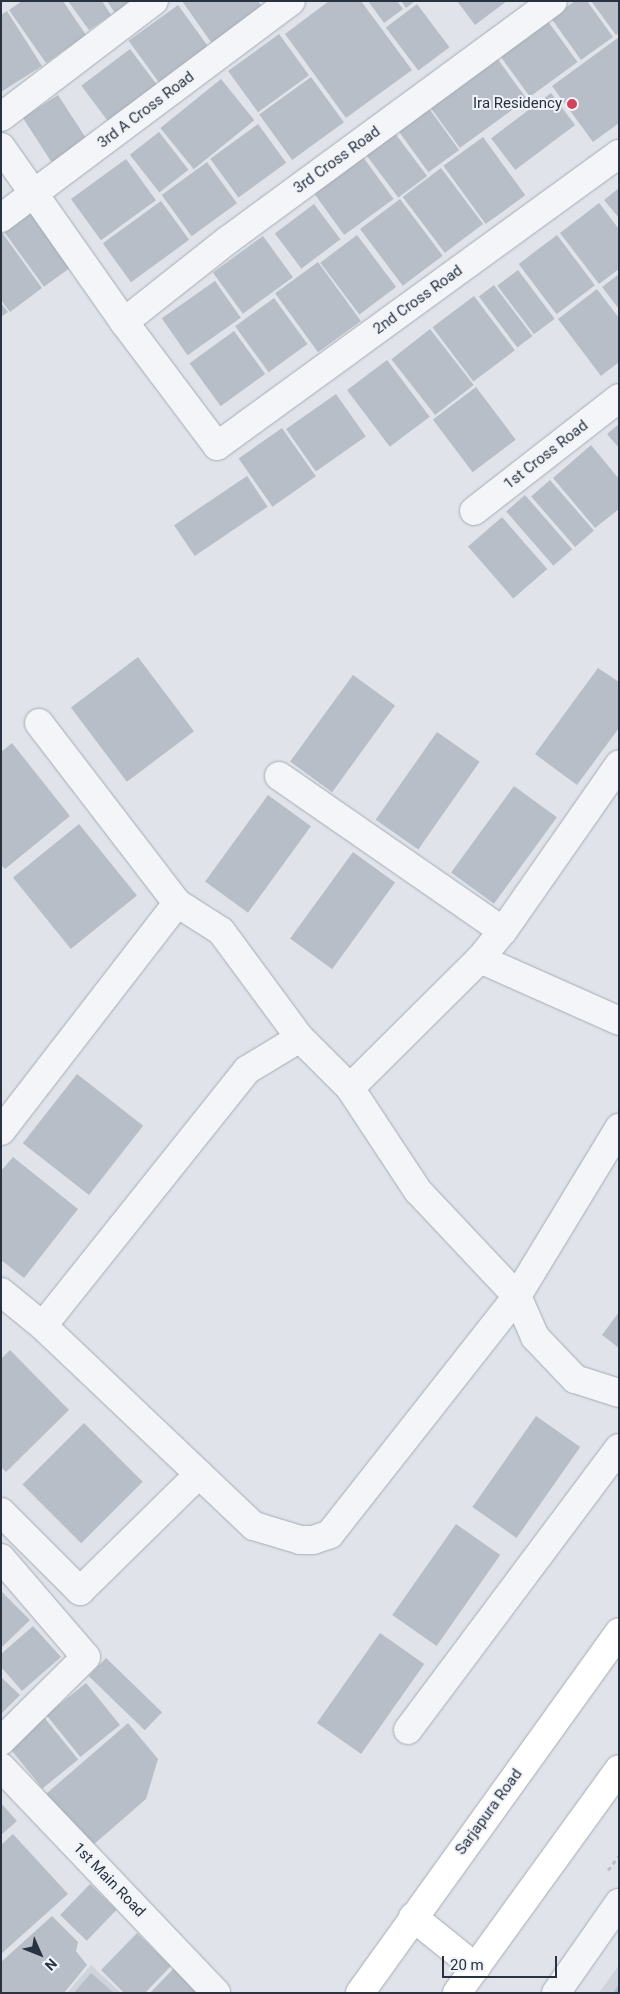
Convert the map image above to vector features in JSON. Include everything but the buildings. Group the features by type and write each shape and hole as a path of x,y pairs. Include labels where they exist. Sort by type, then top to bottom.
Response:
{"main road":[{"name":"Sarjapura Road","path":"360,1993 619,1632"},
{"path":"457,1993 619,1769"},
{"path":"413,1917 476,1968"}],"street":[{"path":"1,117 154,1"},
{"name":"3rd A Cross Road","path":"1,218 290,1"},
{"name":"3rd Cross Road","path":"124,322 228,240 553,1"},
{"path":"1,146 124,322"},
{"name":"2nd Cross Road","path":"124,322 217,446 619,154"},
{"name":"1st Cross Road","path":"474,511 619,398"},
{"path":"39,723 177,903 220,931 300,1038 350,1088 418,1191 516,1296 535,1337 575,1379 619,1393"},
{"path":"350,1088 480,959 503,931 619,765"},
{"path":"279,776 503,931"},
{"path":"1,1131 177,903"},
{"path":"480,959 619,1021"},
{"path":"44,1326 247,1070 300,1038"},
{"path":"1,1292 44,1326 254,1526 300,1540 313,1540 330,1534 516,1296 619,1128"},
{"path":"408,1730 619,1448"},
{"path":"1,1512 80,1591 199,1474"},
{"path":"1,1558 86,1657 1,1740"},
{"name":"1st Main Road","path":"1,1767 216,1993"},
{"path":"556,1993 619,1903"}],"shaded area":[{"path":"91,1965 121,1993 67,1993"},
{"path":"619,1965 619,1993 599,1993"}],"place":[{"name":"Ira Residency","path":"572,104"}]}
